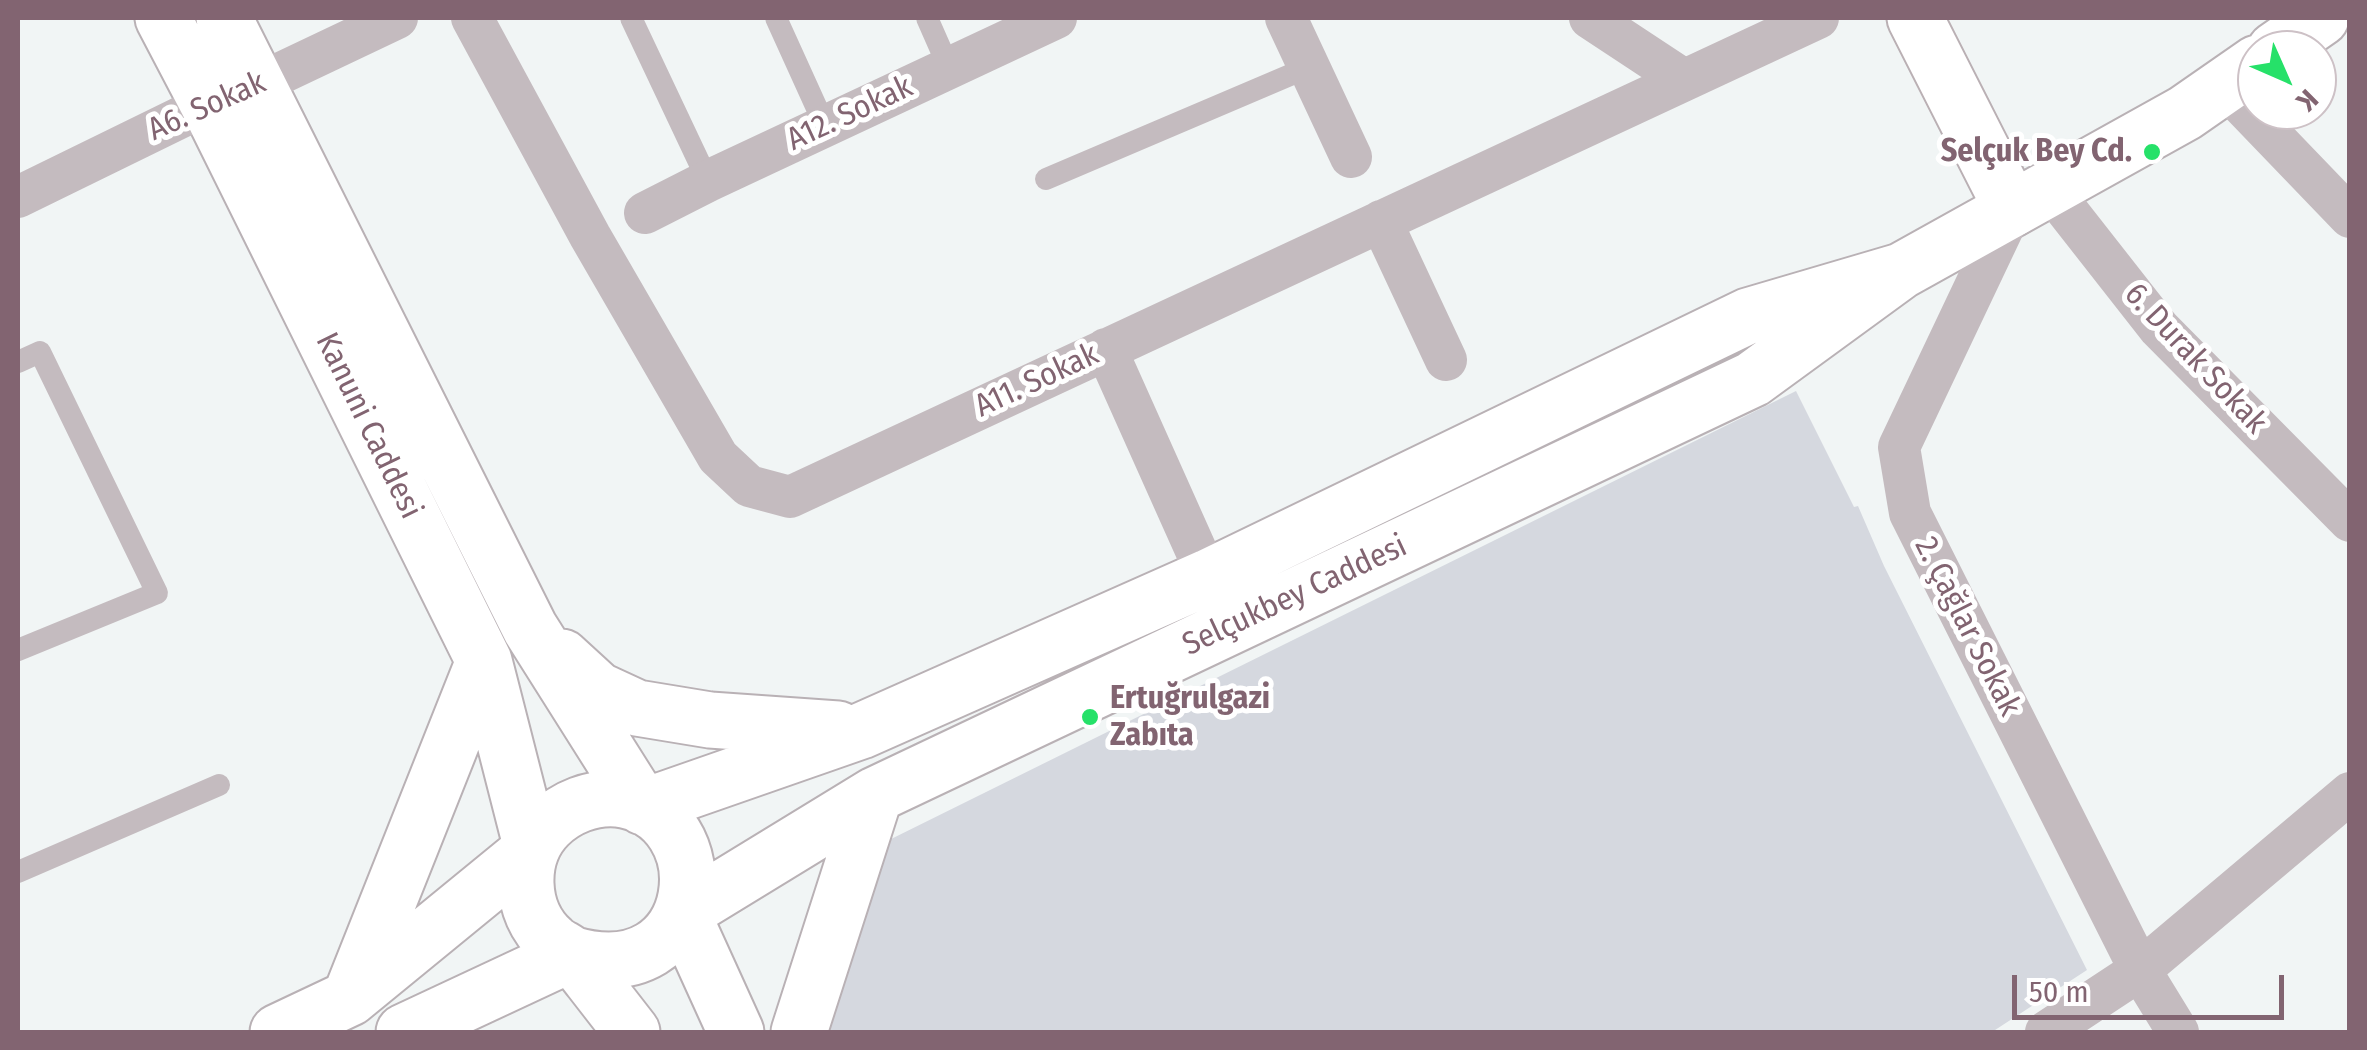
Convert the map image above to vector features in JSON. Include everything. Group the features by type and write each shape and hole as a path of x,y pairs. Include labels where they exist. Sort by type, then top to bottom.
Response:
{"main road":[{"name":"Kanuni Caddesi","path":"162,18 484,661 532,849"},
{"name":"Kanuni Caddesi","path":"224,18 530,628 643,807"},
{"path":"1915,18 2031,199"},
{"name":"Selçukbey Caddesi","path":"682,913 875,795 1752,379 1901,271 2185,113 2237,76"},
{"name":"Selçukbey Caddesi","path":"643,807 861,731 1208,577 1748,316 1901,271"},
{"path":"530,628 598,690 637,708 710,720 861,731"},
{"path":"350,998 484,661"},
{"path":"799,1032 875,795"},
{"path":"592,800 618,800 643,807 664,822 678,841 687,864 688,889 682,913 668,935 647,952 622,961 596,962 571,954 550,940 535,921 527,898 525,872 532,849 546,826 567,810 592,800"},
{"path":"278,1032 350,998 532,849"},
{"path":"682,913 736,1032"},
{"path":"404,1032 571,954"},
{"path":"571,954 632,1032"}],"street":[{"name":"A6. Sokak","path":"18,197 396,18"},
{"name":"A11. Sokak","path":"472,18 590,236 718,457 749,486 790,496 1818,18"},
{"name":"A12. Sokak","path":"645,213 1056,18"},
{"path":"1286,18 1351,157"},
{"path":"1590,18 1684,80"},
{"path":"2283,130 2350,218"},
{"name":"6. Durak Sokak","path":"2031,199 2350,521"},
{"name":"2. Çağlar Sokak","path":"2031,199 1898,447 1910,513 2140,970 2178,1032"},
{"path":"1381,221 1446,360"},
{"path":"1106,349 1208,577"},
{"path":"2046,1032 2140,970 2350,793"}],"lane":[{"path":"630,18 708,180"},
{"path":"776,18 825,126"},
{"path":"927,18 948,68"},
{"path":"1046,180 1309,68"},
{"path":"18,362 40,352 158,593 18,650"},
{"path":"18,872 219,785"}],"shaded area":[{"path":"1796,391 1854,507 1858,506 1884,566 2087,970 1992,1032 819,1032 879,845"}],"place":[{"name":"Selçuk Bey Cd.","path":"2152,152"},
{"name":"Ertuğrulgazi Zabıta","path":"1090,717"}]}
